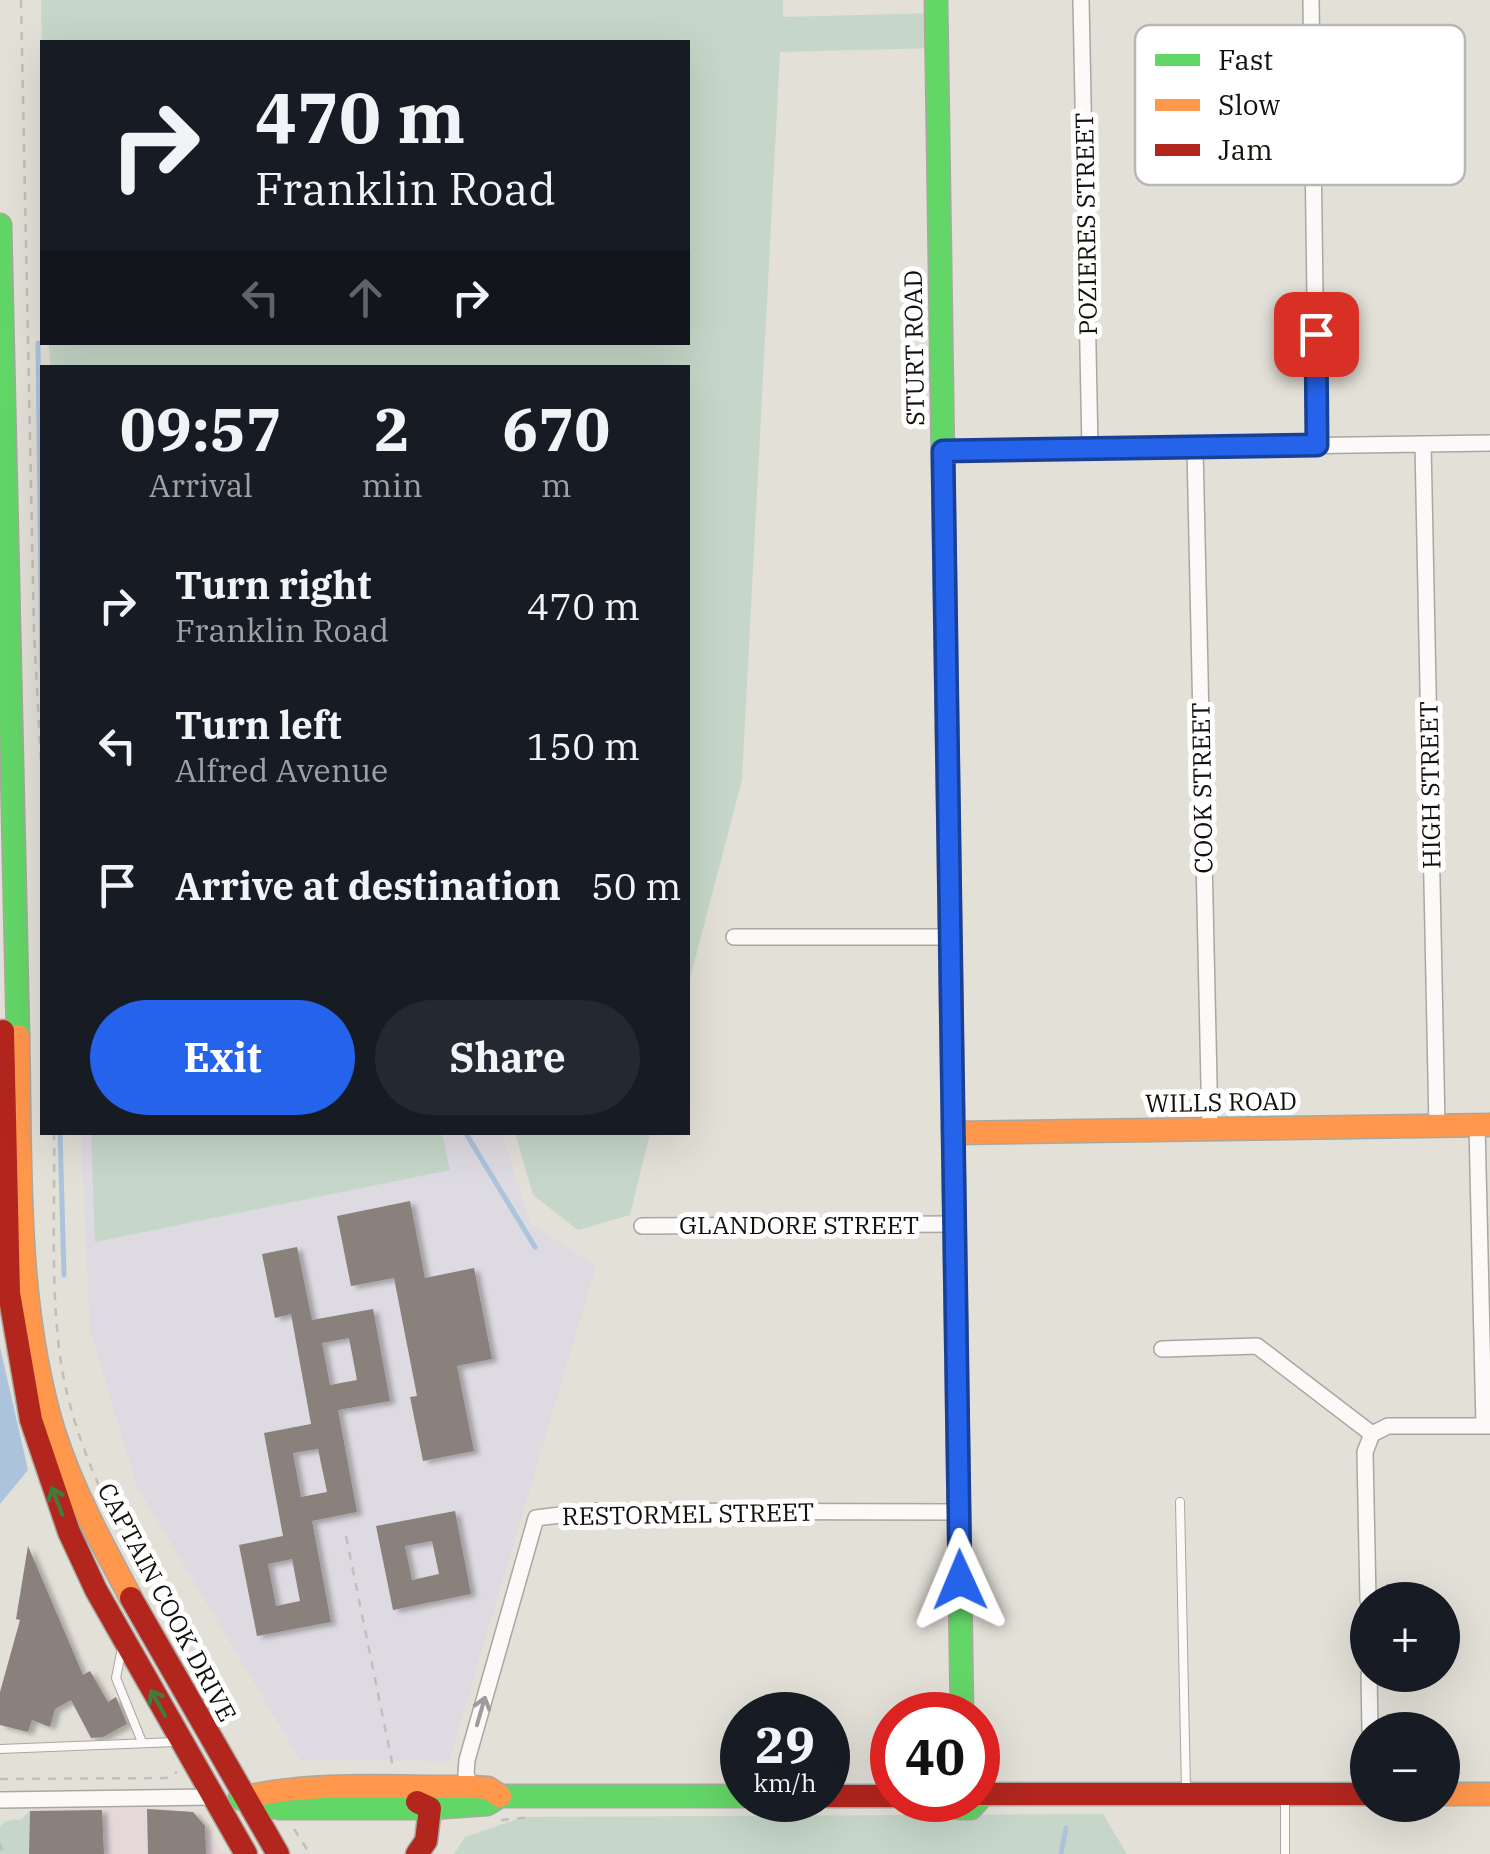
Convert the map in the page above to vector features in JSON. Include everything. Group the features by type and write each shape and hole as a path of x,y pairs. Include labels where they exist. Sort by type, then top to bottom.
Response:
{"street":[{"name":"STURT ROAD","path":"936,0 962,1692"},
{"name":"POZIERES STREET","path":"1081,0 1090,449"},
{"path":"1311,0 1311,25"},
{"path":"1313,185 1317,445"},
{"name":"CAPTAIN COOK DRIVE","path":"0,224 23,1244 30,1322 54,1432 78,1498 116,1574 278,1854"},
{"path":"943,451 1490,442"},
{"name":"HIGH STREET","path":"1423,444 1437,1126"},
{"name":"COOK STREET","path":"1195,448 1210,1129"},
{"name":"CAPTAIN COOK DRIVE","path":"0,831 6,1243 18,1358 30,1420 69,1532 124,1641 246,1854"},
{"path":"734,937 950,938"},
{"path":"1368,1582 1365,1452 1372,1434 1388,1426 1487,1426 1483,1125"},
{"name":"WILLS ROAD","path":"954,1133 1483,1125"},
{"name":"GLANDORE STREET","path":"642,1226 955,1224"},
{"path":"1162,1349 1257,1346 1372,1434"},
{"name":"RESTORMEL STREET","path":"483,1796 467,1760 536,1518 593,1512 960,1512"},
{"path":"243,1798 269,1792 351,1788 483,1796 720,1796"},
{"path":"351,1788 369,1797 408,1800 430,1808"},
{"path":"1000,1790 1350,1794"},
{"path":"1460,1794 1490,1794"},
{"path":"0,1800 212,1797 243,1798 280,1808 430,1808 483,1796"},
{"path":"417,1854 426,1841 430,1808"}],"lane":[{"path":"1180,1502 1186,1794"},
{"path":"124,1641 116,1678 142,1742"},
{"path":"0,1749 180,1742"},
{"path":"1285,1854 1286,1794"}],"path":[{"path":"21,0 34,632 40,744"},
{"path":"54,1135 58,1341 74,1412 103,1499 171,1629"},
{"path":"346,1536 393,1774"},
{"path":"0,1779 166,1778 174,1772 198,1771"},
{"path":"291,1824 310,1854"},
{"path":"0,1843 4,1854"}],"shaded area":[{"path":"81,1135 503,1135 530,1223 596,1266 449,1761 300,1760 137,1486 90,1330"},
{"path":"147,1808 193,1812 224,1854 29,1854 30,1810"}],"green space":[{"path":"41,0 783,0 783,17 936,13 937,48 780,52 742,780 690,978 690,365 50,365 49,345 690,345 690,40 42,40"},
{"path":"91,1135 442,1135 450,1170 95,1242"},
{"path":"516,1135 650,1135 630,1215 578,1230 533,1195"},
{"path":"30,1810 29,1854 0,1854 0,1826 22,1819"},
{"path":"1103,1814 1127,1854 454,1854 465,1837 523,1817 720,1816 720,1822 850,1822 850,1815 870,1815 870,1822 1000,1822 1000,1815"}],"water":[{"path":"0,1347 28,1470 0,1504"}],"building":[{"path":"410,1201 425,1278 474,1268 492,1359 457,1366 474,1451 423,1461 410,1397 417,1396 394,1278 351,1286 337,1216"},
{"path":"297,1247 312,1320 373,1309 390,1401 338,1410 357,1512 312,1521 331,1622 257,1636 239,1545 283,1536 264,1433 311,1424 291,1314 275,1318 262,1254","holes":["349,1338 357,1380 330,1385 322,1343","318,1449 327,1492 301,1497 293,1453","292,1559 300,1601 276,1606 268,1564"]},
{"path":"455,1511 471,1594 393,1610 376,1526","holes":["432,1541 439,1574 412,1580 405,1546"]},
{"path":"28,1546 83,1675 90,1671 108,1702 116,1697 127,1724 103,1737 91,1738 71,1700 55,1709 50,1727 32,1720 28,1732 0,1725 0,1692 20,1620 16,1619"},
{"path":"147,1809 193,1812 205,1826 206,1854 148,1854"},
{"path":"102,1810 104,1854 29,1854 30,1811"}],"waterway":[{"path":"38,343 40,506"},
{"path":"60,1135 64,1275"},
{"path":"467,1135 535,1247"},
{"path":"1061,1854 1066,1828"}],"traffic: fast":[{"path":"936,0 947,728"},
{"path":"0,225 18,1036"},
{"path":"953,1129 962,1692"},
{"path":"240,1798 280,1808 430,1808 487,1804 500,1796 720,1796"}],"traffic: slow":[{"path":"18,1036 22,1236 41,1384 70,1475 131,1598"},
{"path":"954,1133 1490,1125"},
{"path":"252,1796 304,1788 361,1786 488,1788 500,1796"},
{"path":"1460,1794 1490,1794"}],"traffic: jam":[{"path":"947,728 953,1129"},
{"path":"3,1031 9,1293 31,1420 69,1532 96,1590 246,1854"},
{"path":"131,1598 278,1854"},
{"path":"1000,1794 1350,1794"},
{"path":"850,1796 870,1796"},
{"path":"417,1802 430,1808 426,1841 417,1854"}],"route":[{"path":"960,1580 943,451 1317,445 1316,334"}]}
